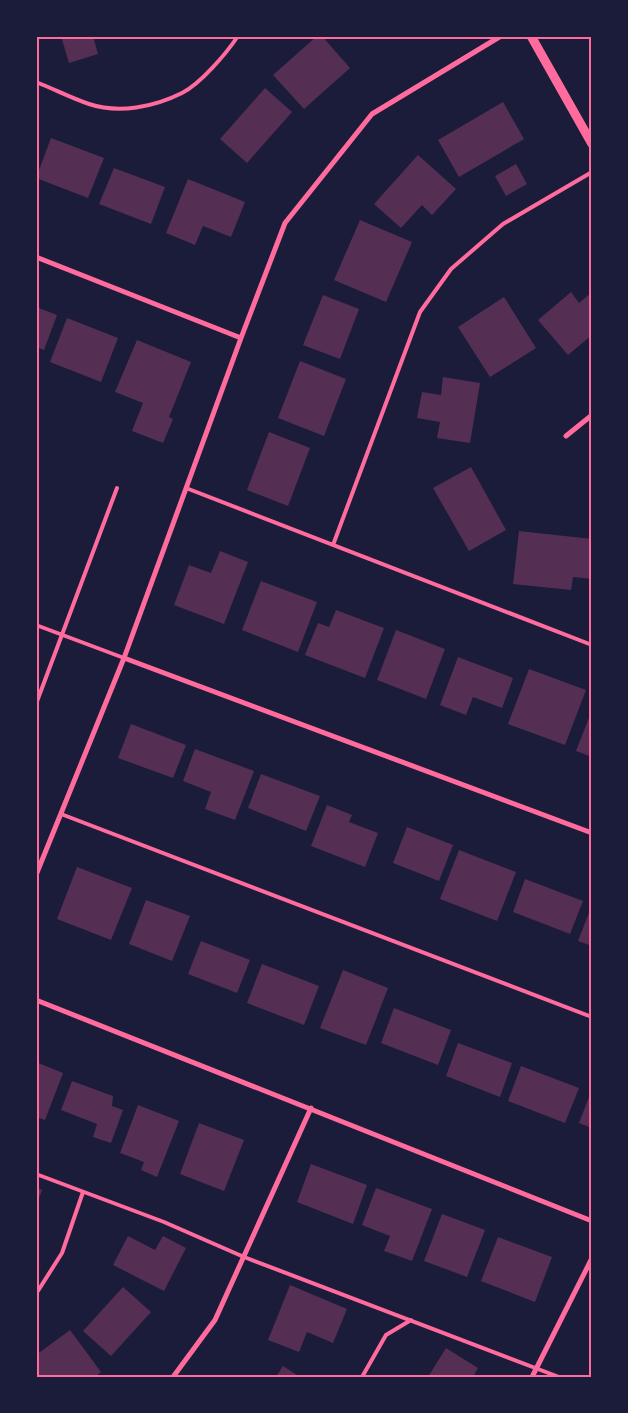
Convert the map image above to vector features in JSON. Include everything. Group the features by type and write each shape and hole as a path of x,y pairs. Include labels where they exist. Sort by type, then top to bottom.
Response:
{"street":[{"path":"36,874 124,658 241,338 285,224 372,114 501,36"},
{"path":"531,36 592,144"},
{"path":"36,257 241,338"},
{"path":"566,436 592,415"},
{"path":"124,658 592,833"},
{"path":"36,1000 592,1221"},
{"path":"173,1377 215,1320 311,1108"},
{"path":"532,1377 592,1258"}],"lane":[{"path":"36,82 90,105 126,109 154,104 184,93 209,72 238,36"},
{"path":"333,545 420,312 452,269 503,224 592,172"},
{"path":"36,704 117,488"},
{"path":"186,488 592,645"},
{"path":"36,625 124,658"},
{"path":"61,814 592,1017"},
{"path":"36,1174 164,1222 244,1257 559,1377"},
{"path":"36,1294 62,1253 83,1192"},
{"path":"362,1377 386,1335 411,1320"}],"building":[{"path":"61,36 93,36 98,54 69,63"},
{"path":"317,36 322,36 350,68 304,109 273,75"},
{"path":"265,88 292,112 247,163 220,139"},
{"path":"503,102 524,139 459,177 438,140"},
{"path":"51,138 104,158 88,198 36,178"},
{"path":"418,155 456,189 432,215 422,205 401,228 374,204"},
{"path":"516,164 527,184 506,196 495,176"},
{"path":"114,168 165,187 151,224 99,204"},
{"path":"188,179 245,202 231,237 203,226 195,245 166,233"},
{"path":"360,220 412,242 386,302 334,280"},
{"path":"571,292 579,303 592,292 592,335 568,355 538,320"},
{"path":"323,295 359,309 340,359 303,345"},
{"path":"504,297 536,348 490,377 458,327"},
{"path":"36,307 57,315 44,350 36,347"},
{"path":"67,318 118,338 101,382 50,362"},
{"path":"137,340 191,362 169,417 173,419 163,443 132,431 143,403 115,392"},
{"path":"300,361 346,379 324,436 278,418"},
{"path":"443,377 480,383 470,443 437,438 440,422 417,418 422,392 441,395"},
{"path":"269,432 310,448 288,506 247,490"},
{"path":"471,467 506,530 469,551 433,488"},
{"path":"519,531 592,539 592,579 573,577 571,590 513,584"},
{"path":"220,551 248,562 224,624 174,605 189,565 211,573"},
{"path":"261,581 317,602 298,652 242,630"},
{"path":"336,610 384,628 365,678 305,655 318,623 329,627"},
{"path":"396,630 445,649 426,699 377,680"},
{"path":"458,657 513,678 502,708 473,697 466,715 440,705"},
{"path":"529,669 586,690 565,745 508,724"},
{"path":"592,710 592,757 576,751"},
{"path":"131,724 186,745 173,778 118,758"},
{"path":"195,749 254,771 235,820 205,809 211,792 183,781"},
{"path":"261,774 320,796 306,831 248,808"},
{"path":"327,805 352,815 349,822 378,833 365,867 311,846"},
{"path":"407,827 453,845 439,881 393,863"},
{"path":"459,850 516,872 497,921 440,899"},
{"path":"77,867 132,888 111,940 57,919"},
{"path":"525,879 583,901 570,934 513,912"},
{"path":"146,900 190,916 172,961 129,944"},
{"path":"592,905 592,946 578,941"},
{"path":"201,941 250,960 237,993 188,974"},
{"path":"262,964 319,986 304,1025 247,1003"},
{"path":"343,970 388,988 366,1045 320,1028"},
{"path":"394,1008 451,1030 438,1065 381,1043"},
{"path":"458,1043 512,1063 500,1097 446,1076"},
{"path":"36,1062 63,1073 45,1120 36,1117"},
{"path":"521,1066 579,1088 565,1123 508,1101"},
{"path":"72,1081 113,1096 112,1106 123,1110 111,1143 93,1137 97,1124 61,1110"},
{"path":"592,1089 592,1128 579,1123"},
{"path":"138,1105 179,1121 157,1177 141,1170 144,1162 120,1153"},
{"path":"199,1123 244,1140 224,1191 180,1174"},
{"path":"311,1164 367,1185 353,1224 297,1202"},
{"path":"36,1187 42,1190 36,1206"},
{"path":"376,1188 432,1209 412,1261 384,1251 390,1236 362,1225"},
{"path":"442,1214 485,1230 467,1277 424,1261"},
{"path":"128,1236 155,1250 163,1236 186,1248 164,1291 113,1265"},
{"path":"498,1237 552,1257 535,1302 481,1281"},
{"path":"290,1285 347,1309 333,1343 307,1332 299,1352 268,1340"},
{"path":"123,1287 151,1312 111,1356 83,1331"},
{"path":"70,1330 101,1372 95,1377 36,1377 36,1355"},
{"path":"446,1348 478,1368 473,1377 428,1377"},
{"path":"283,1366 300,1377 276,1377"}]}
